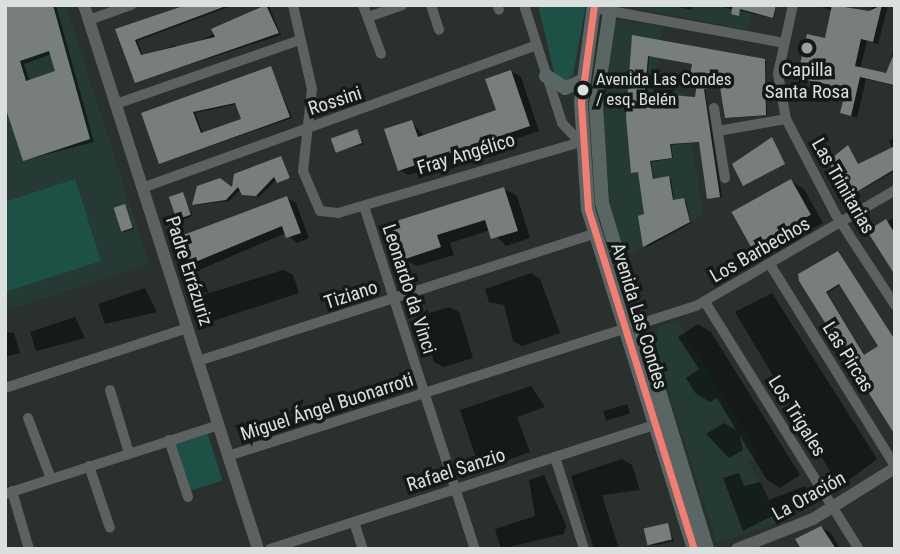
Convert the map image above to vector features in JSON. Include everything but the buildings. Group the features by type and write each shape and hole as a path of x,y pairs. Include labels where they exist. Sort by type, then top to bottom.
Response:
{"main road":[{"name":"Avenida Las Condes","path":"594,7 582,81 581,142 594,234 621,329 694,549"},
{"name":"Avenida Las Condes","path":"610,8 597,155 605,217 636,326 707,549"},
{"path":"546,76 565,88 582,81"}],"street":[{"name":"Padre Errázuriz","path":"84,5 258,549"},
{"path":"89,20 131,5"},
{"name":"Leonardo da Vinci","path":"293,5 312,89 303,171 314,204 327,213 364,206 475,549"},
{"path":"363,5 381,54"},
{"path":"368,17 402,5"},
{"path":"431,5 439,30"},
{"path":"524,5 562,122 581,142"},
{"name":"Las Trinitarias","path":"793,5 784,43 778,89 786,119 842,222 895,305"},
{"path":"594,7 784,43"},
{"path":"116,104 300,40"},
{"name":"Rossini","path":"142,188 537,45"},
{"path":"714,108 725,178"},
{"path":"718,131 786,119"},
{"name":"Fray Angélico","path":"364,206 581,142"},
{"name":"Los Barbechos","path":"636,326 705,302 771,266 895,190"},
{"name":"Tiziano","path":"198,361 594,234"},
{"name":"Las Pircas","path":"771,266 895,467"},
{"name":"Los Trigales","path":"705,302 859,549"},
{"name":"Miguel Ángel Buonarroti","path":"228,456 636,326"},
{"path":"5,388 187,328"},
{"path":"110,390 129,453"},
{"path":"28,418 51,479"},
{"name":"Miguel Ángel Buonarroti","path":"9,493 218,425"},
{"name":"Rafael Sanzio","path":"270,549 653,425"},
{"path":"169,440 188,497"},
{"path":"555,457 584,549"},
{"path":"89,466 110,528"},
{"name":"La Oración","path":"737,549 833,507 895,467"},
{"path":"9,493 29,549"},
{"path":"354,522 363,549"}],"shaded area":[{"path":"5,5 66,5 149,264 5,311"},
{"path":"621,5 753,5 747,30"},
{"path":"615,20 662,27 653,90 684,92 703,215 625,257 611,211 603,123"},
{"path":"677,320 760,456 748,461 780,522 717,543 652,340 659,327"}],"green space":[{"path":"538,5 586,5 573,75 566,80 555,77"},
{"path":"75,179 101,261 5,292 5,202"},
{"path":"208,434 222,481 188,491 174,445"}],"transit line":[{"path":"594,5 581,102 588,209 694,549"}],"place":[{"name":"Capilla Santa Rosa","path":"807,48"},
{"name":"Avenida Las Condes / esq. Belén","path":"583,90"}]}
